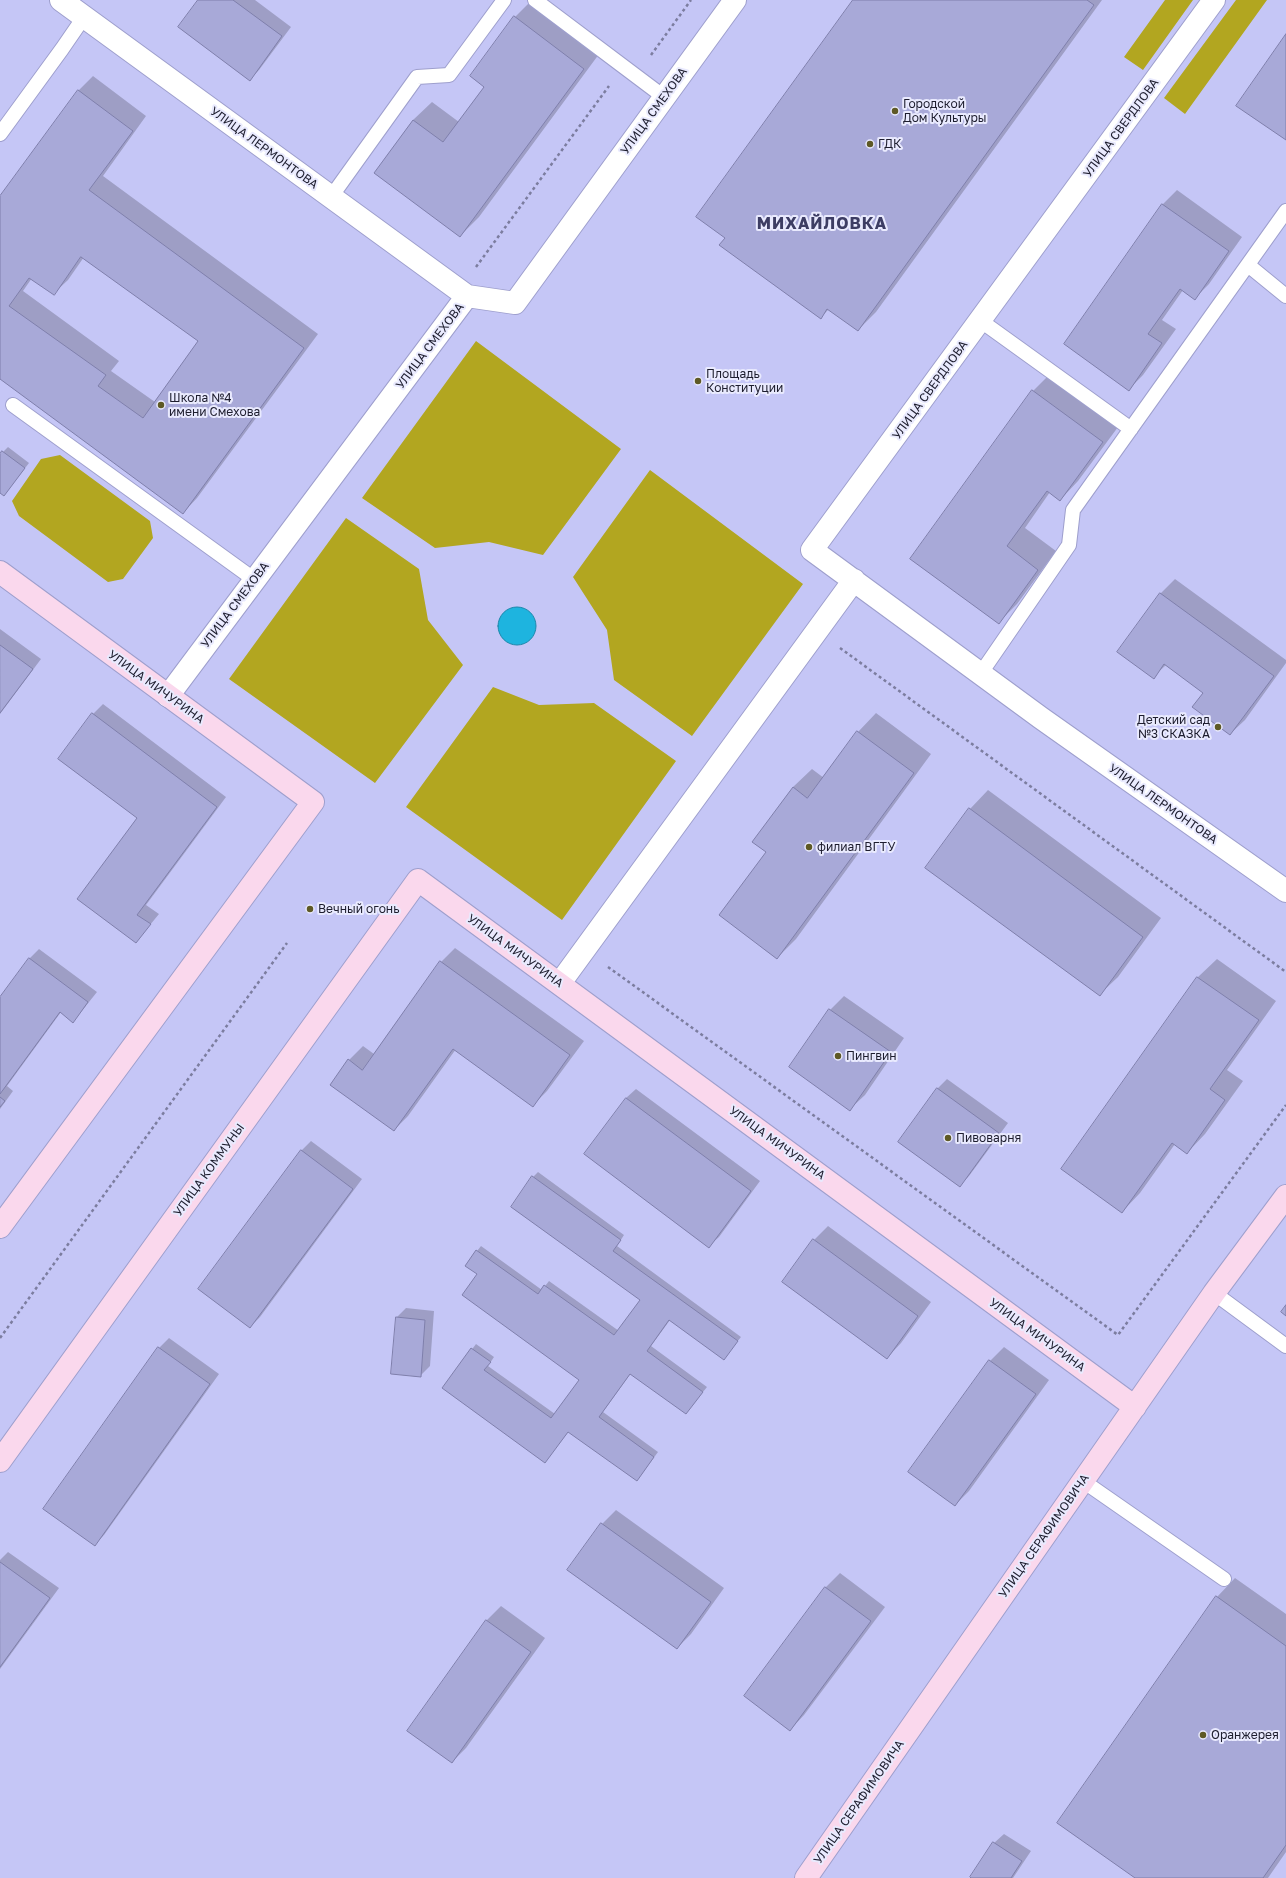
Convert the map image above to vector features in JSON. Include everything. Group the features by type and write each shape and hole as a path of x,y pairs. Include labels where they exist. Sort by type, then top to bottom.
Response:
{"street":[{"name":"УЛИЦА ЛЕРМОНТОВА","path":"61,0 463,293"},
{"name":"УЛИЦА СМЕХОВА","path":"168,696 255,580 463,293 515,303 735,0"},
{"name":"УЛИЦА СВЕРДЛОВА","path":"1041,718 812,550 981,321 1214,0"},
{"name":"УЛИЦА МИЧУРИНА","path":"0,572 313,802 0,1227"},
{"path":"560,983 854,580"},
{"name":"УЛИЦА ЛЕРМОНТОВА","path":"1041,718 1283,883"},
{"name":"УЛИЦА МИЧУРИНА","path":"418,880 1135,1406"},
{"name":"УЛИЦА КОММУНЫ","path":"0,1461 418,880"},
{"name":"УЛИЦА СЕРАФИМОВИЧА","path":"806,1878 1214,1293 1286,1196"}],"lane":[{"path":"331,197 417,77 449,75 504,0"},
{"path":"534,0 664,97"},
{"path":"0,134 84,17"},
{"path":"981,673 1069,545 1073,510 1286,211"},
{"path":"1248,265 1286,296"},
{"path":"981,321 1131,429"},
{"path":"13,405 255,580"},
{"path":"1214,1293 1286,1346"},
{"path":"1083,1481 1224,1579"}],"path":[{"path":"463,293 623,67 650,57 691,0"},
{"path":"816,631 1286,972"},
{"path":"0,1338 287,943"},
{"path":"585,950 1118,1335 1286,1105"}],"shaded area":[{"path":"1165,0 1193,0 1143,70 1124,57"},
{"path":"1236,0 1267,0 1185,114 1164,98"},
{"path":"476,341 621,449 543,555 489,542 435,548 362,498"},
{"path":"60,455 150,521 153,538 123,579 108,582 19,516 12,501 41,459"},
{"path":"650,470 803,584 692,736 614,680 607,630 573,577"},
{"path":"346,518 419,569 428,620 463,665 375,783 229,679"},
{"path":"493,687 539,705 594,703 676,761 562,920 406,807"}],"water":[{"path":"517,607 530,613 536,626 530,639 517,645 504,639 498,626 504,613"}],"building":[{"path":"198,0 233,0 282,36 250,81 178,27"},
{"name":"Городской Дом Культуры","path":"853,0 1087,0 1094,5 858,331 827,309 821,319 719,245 725,238 696,217"},
{"path":"514,16 584,69 460,237 374,173 413,120 443,142 484,87 470,76"},
{"path":"1286,34 1286,140 1236,106"},
{"path":"78,90 133,131 89,190 304,348 183,514 0,379 0,196","holes":["81,257 198,341 143,418 98,386 106,375 9,306 29,278 54,295"]},
{"path":"1162,204 1229,251 1195,300 1180,289 1148,334 1162,343 1129,391 1064,344"},
{"path":"1032,390 1103,442 1060,501 1047,491 1007,546 1038,570 999,624 910,559"},
{"path":"2,451 25,468 4,496 0,493 0,454"},
{"path":"1160,593 1274,676 1230,735 1192,707 1203,693 1164,664 1154,679 1117,652"},
{"path":"0,645 33,669 0,713"},
{"path":"92,713 217,807 137,915 151,924 136,943 77,899 137,818 58,759"},
{"name":"филиал ВГТУ","path":"857,731 914,773 777,959 719,915 766,852 752,842 793,787 807,798"},
{"path":"969,808 1143,937 1100,996 925,868"},
{"path":"29,958 88,1002 73,1023 60,1012 0,1094 0,997"},
{"path":"440,961 570,1055 533,1107 453,1049 394,1131 330,1085 348,1059 362,1070"},
{"path":"1197,977 1259,1020 1210,1089 1225,1100 1187,1154 1172,1143 1122,1213 1061,1169"},
{"path":"829,1009 891,1052 850,1111 789,1067"},
{"name":"Пивоварня","path":"937,1088 999,1133 960,1187 898,1142"},
{"path":"0,1097 5,1101 0,1107"},
{"path":"626,1098 751,1191 709,1248 584,1154"},
{"path":"301,1150 353,1189 250,1328 198,1289"},
{"path":"532,1176 621,1240 613,1251 738,1341 724,1360 669,1320 647,1351 703,1392 686,1414 630,1374 599,1417 654,1457 637,1481 568,1432 545,1463 442,1388 471,1348 491,1362 484,1370 551,1418 579,1380 462,1295 477,1274 465,1266 476,1250 538,1294 544,1285 614,1335 640,1300 511,1207"},
{"path":"813,1239 918,1316 887,1359 782,1282"},
{"path":"1286,1305 1286,1316 1281,1312"},
{"path":"396,1317 425,1320 421,1377 391,1374"},
{"path":"158,1347 210,1384 95,1546 43,1509"},
{"path":"989,1360 1036,1394 955,1506 908,1472"},
{"path":"601,1523 711,1602 677,1649 567,1570"},
{"path":"0,1562 50,1598 0,1667"},
{"path":"825,1587 871,1621 790,1731 744,1696"},
{"name":"Оранжерея","path":"1216,1596 1286,1646 1286,1845 1263,1878 1135,1878 1057,1823"},
{"path":"486,1620 531,1652 452,1763 407,1731"},
{"path":"993,1842 1022,1861 1011,1878 971,1878 970,1877"}],"place":[{"name":"Городской Дом Культуры","path":"895,111"},
{"name":"ГДК","path":"870,144"},
{"name":"Площадь Конституции","path":"698,381"},
{"name":"Школа №4 имени Смехова","path":"161,405"},
{"name":"Детский сад №3 СКАЗКА","path":"1218,727"},
{"name":"филиал ВГТУ","path":"809,847"},
{"name":"Вечный огонь","path":"310,909"},
{"name":"Пингвин","path":"838,1056"},
{"name":"Пивоварня","path":"948,1138"},
{"name":"Оранжерея","path":"1203,1735"}],"district":[{"name":"МИХАЙЛОВКА","path":"822,224"}]}
